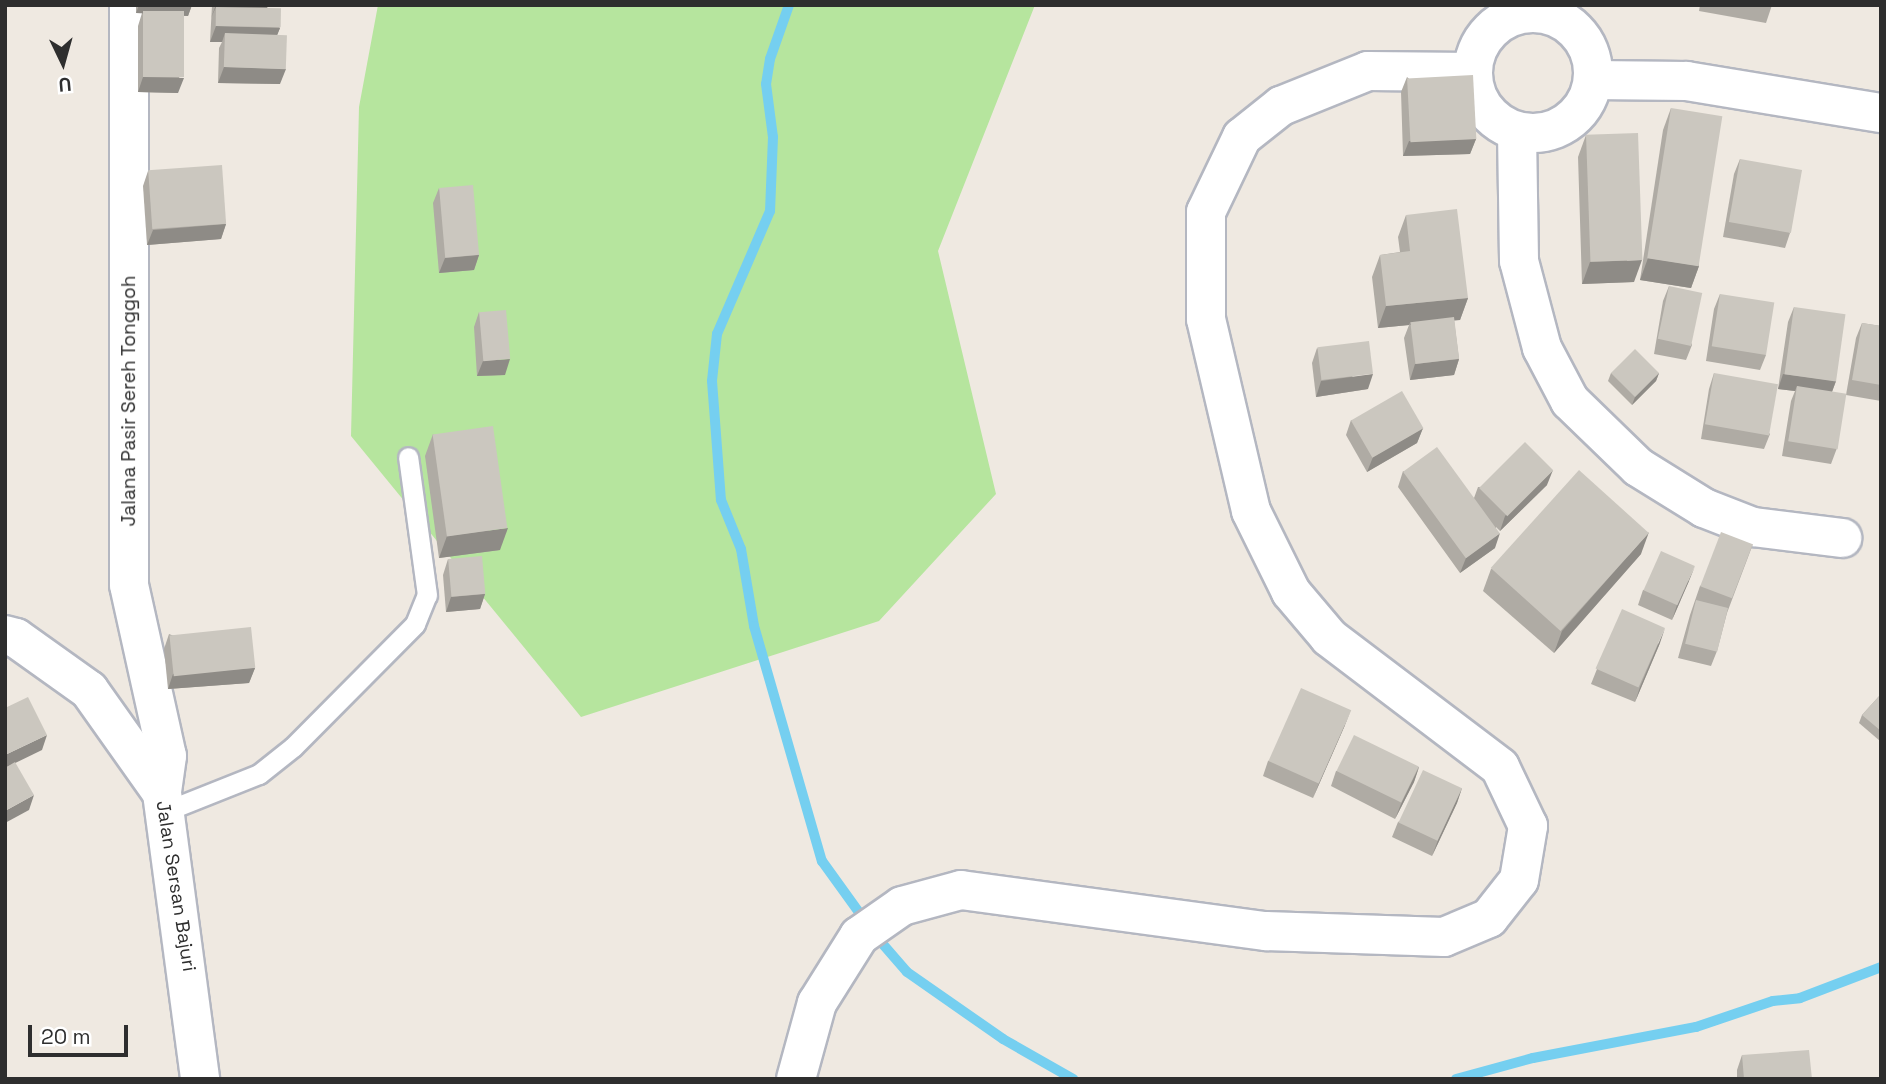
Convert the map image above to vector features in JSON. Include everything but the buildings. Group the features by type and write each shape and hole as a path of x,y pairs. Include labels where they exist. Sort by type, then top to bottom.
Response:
{"street":[{"name":"Jalana Pasir Sereh Tonggoh","path":"129,5 129,586 167,756 164,802"},
{"path":"1545,9 1565,21 1582,37 1592,58 1593,80 1589,97 1567,123 1534,133 1517,132 1484,109 1472,72 1475,51 1503,20 1545,9"},
{"path":"796,1079 817,1003 859,936 902,906 961,890 1266,931 1444,937 1489,918 1519,880 1528,826 1500,767 1329,637 1291,592 1251,511 1206,319 1206,212 1242,137 1281,106 1368,71 1472,72"},
{"path":"1593,80 1687,80 1881,113"},
{"path":"1517,132 1519,261 1542,348 1570,401 1638,467 1704,508 1753,527 1842,538"},
{"name":"Jalan Sersan Bajuri","path":"5,635 16,638 89,690 164,802 200,1079"}],"lane":[{"path":"164,802 260,774 293,747 415,624 427,595 408,457"}],"green space":[{"path":"378,5 1035,5 938,251 996,494 879,621 581,717 351,436 359,107"}],"waterway":[{"path":"789,5 770,59 766,84 773,137 770,211 717,334 712,381 721,500 741,549 754,626 822,861 866,922"},
{"path":"874,934 907,972 1003,1039 1073,1079"},
{"path":"1456,1079 1533,1058 1696,1027 1773,1001 1800,998 1881,967"}]}
